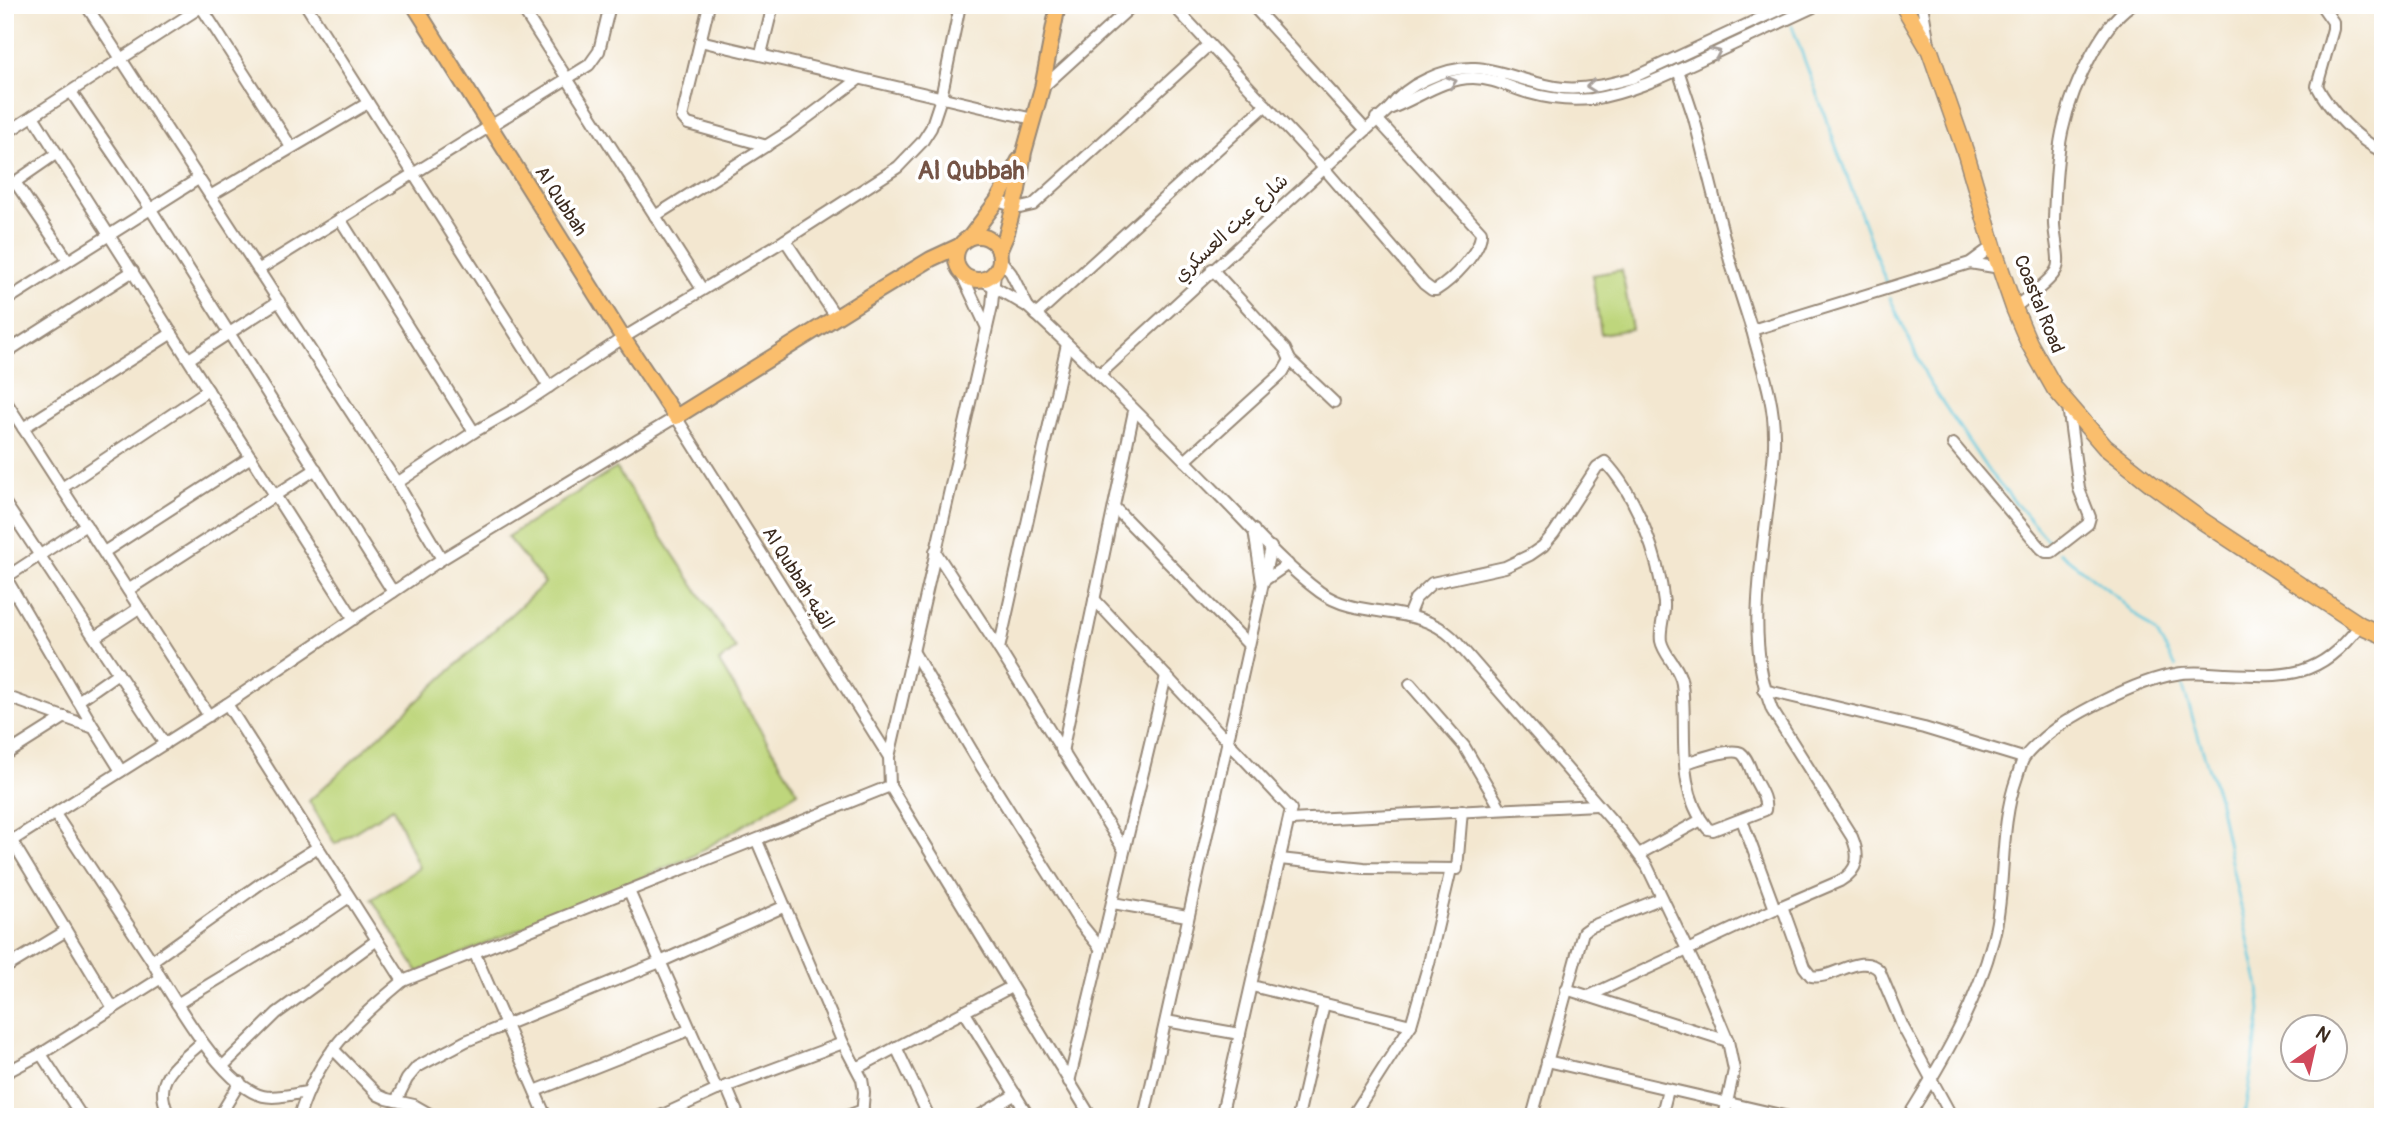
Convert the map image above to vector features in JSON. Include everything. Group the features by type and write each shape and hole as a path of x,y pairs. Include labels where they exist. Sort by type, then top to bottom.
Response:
{"highway":[{"name":"Coastal Road","path":"1903,5 1930,51 1966,154 2014,308 2041,367 2068,405 2105,447 2153,485 2360,625 2383,635"}],"main road":[{"name":"Al Qubbah","path":"414,5 623,338 676,417"},
{"path":"994,270 1014,206 1024,152 1042,88 1058,5"},
{"path":"994,270 967,278 961,273 956,260 965,242 997,201 1024,152"},
{"path":"676,417 931,259 965,242 984,237 996,246 994,270"}],"street":[{"path":"86,5 397,483 442,559"},
{"path":"306,5 549,387"},
{"path":"541,5 523,10 702,289"},
{"path":"258,270 490,127 595,58 610,5"},
{"path":"709,5 682,114 685,121 767,146"},
{"path":"761,54 773,5"},
{"path":"397,483 623,338 785,240 905,160 931,128 941,98 960,5"},
{"path":"1042,88 1133,5"},
{"path":"1173,5 1323,167 1428,288 1436,290 1453,277 1481,240 1481,232 1377,118"},
{"path":"1252,5 1364,129"},
{"name":"شارع عيت العسكري","path":"1099,375 1364,129 1389,109 1458,79 1475,78 1528,93 1566,100 1612,96 1789,5"},
{"name":"شارع عيت العسكري","path":"1634,83 1678,70 1818,5"},
{"path":"1922,5 1930,51"},
{"path":"2014,308 2056,271 2058,260 2053,231 2055,183 2059,141 2066,110 2080,75 2109,25 2131,5"},
{"path":"2321,5 2333,22 2333,29 2317,86 2327,102 2360,138 2383,152"},
{"path":"5,134 202,6 291,147"},
{"path":"700,41 1033,119"},
{"path":"997,201 1026,208 1033,205 1209,45"},
{"path":"1588,996 1847,877 1857,863 1858,851 1852,837 1772,710 1764,690 1758,660 1757,609 1774,435 1768,382 1730,261 1694,118 1678,70"},
{"path":"655,216 815,114 859,79"},
{"path":"71,92 150,208 393,592"},
{"path":"210,196 368,103"},
{"path":"1032,311 1266,105"},
{"path":"33,116 354,619"},
{"path":"57,153 10,186 68,260"},
{"path":"5,301 198,179"},
{"path":"340,219 474,432"},
{"path":"785,240 836,317"},
{"path":"1752,330 1970,263 1993,246"},
{"path":"1970,263 2000,268"},
{"path":"994,270 1011,273 1032,311"},
{"path":"994,270 1032,311 1288,564 1329,598 1355,607 1432,622 1453,638 1639,854 1688,949 1728,1041 1734,1070 1724,1117"},
{"path":"994,270 986,326 889,757 890,786 1091,1117"},
{"path":"1212,270 1284,349 1290,360 1334,402"},
{"path":"5,353 133,271"},
{"path":"961,273 986,326"},
{"path":"189,359 279,301"},
{"path":"23,428 172,333"},
{"path":"999,649 1068,344"},
{"path":"1185,461 1283,372 1290,360"},
{"path":"62,488 208,390"},
{"path":"5,400 209,716"},
{"path":"1953,444 2041,548 2052,552 2088,524 2090,517 2079,489 2068,405"},
{"path":"1062,752 1134,411"},
{"path":"113,1008 9,843 209,716 442,559 676,417"},
{"name":"Al Qubbah القبه","path":"676,417 889,757"},
{"path":"104,552 251,457"},
{"path":"1408,616 1415,599 1432,583 1505,566 1543,546 1597,467 1605,462 1640,519 1660,581 1664,609 1662,643 1682,682 1685,763 1687,784 1701,820 1707,829 1711,830 1760,813 1766,807 1743,755 1734,751 1685,763"},
{"path":"128,590 316,469"},
{"path":"5,503 10,520 40,555 165,744"},
{"path":"1114,507 1248,644"},
{"path":"86,525 6,578 121,771"},
{"path":"1254,530 1262,582"},
{"path":"1144,1117 1271,547"},
{"path":"935,551 1124,850"},
{"path":"1262,582 1288,564"},
{"path":"1094,599 1291,809 1222,1117"},
{"path":"95,638 139,608"},
{"path":"1908,1117 1959,1030 1973,1000 1994,938 2001,899 2007,816 2023,758 2040,740 2082,712 2151,682 2176,674 2262,675 2293,673 2317,667 2349,639 2360,625"},
{"path":"914,651 981,766 1080,923 1101,949"},
{"path":"78,701 118,673"},
{"path":"1069,1082 1166,676"},
{"path":"1410,684 1464,746 1502,809"},
{"path":"1764,690 1924,728 2023,758"},
{"path":"5,696 94,728"},
{"path":"227,704 403,981"},
{"path":"5,755 65,718"},
{"path":"299,1117 307,1092 333,1049 358,1020 403,981 890,786"},
{"path":"1290,820 1462,810 1597,806"},
{"path":"1280,859 1364,868 1457,869 1462,810"},
{"path":"55,814 152,961 201,1043 240,1082 261,1096 274,1097 307,1092"},
{"path":"1639,854 1701,820"},
{"path":"1742,820 1804,967 1811,976 1824,976 1863,963 1879,970 1903,1027 1952,1117"},
{"path":"757,841 783,907 843,1043 862,1079 862,1113 844,1117"},
{"path":"152,961 264,881 318,848"},
{"path":"1352,1117 1411,1025 1451,869"},
{"path":"629,891 689,1030 739,1117"},
{"path":"177,1004 349,897"},
{"path":"1532,1117 1584,930 1662,898"},
{"path":"1113,903 1187,916"},
{"path":"396,1101 407,1079 418,1067 466,1041 660,962 783,907"},
{"path":"5,968 66,931"},
{"path":"223,1066 277,1013 377,940"},
{"path":"475,954 546,1117"},
{"path":"5,1073 41,1054 161,978"},
{"path":"1252,986 1411,1025"},
{"path":"857,1068 1011,987"},
{"path":"1566,989 1728,1041"},
{"path":"1298,1117 1324,1004"},
{"path":"964,1012 1029,1117"},
{"path":"1166,1021 1240,1034"},
{"path":"535,1091 689,1030"},
{"path":"170,1117 162,1090 164,1080 201,1043"},
{"path":"658,1117 721,1088 843,1043"},
{"path":"896,1047 929,1117"},
{"path":"333,1049 378,1095 414,1105 435,1117"},
{"path":"41,1054 82,1117"},
{"path":"1547,1061 1789,1117"},
{"path":"219,1117 240,1082"},
{"path":"1661,1117 1668,1090"},
{"path":"977,1117 1016,1094"}],"green space":[{"path":"1622,270 1632,329 1601,334 1592,275"},
{"path":"616,468 736,649 719,662 798,792 691,857 418,972 372,899 419,868 393,808 335,844 309,801 545,583 507,537"}],"waterway":[{"path":"1792,26 1886,283"},
{"path":"1890,298 1929,382 1989,472 2054,548"},
{"path":"2059,552 2112,593 2157,634 2176,667"},
{"path":"2182,684 2218,798 2259,987 2261,1011 2244,1117"}],"district":[{"name":"Al Qubbah","path":"971,171"}]}
